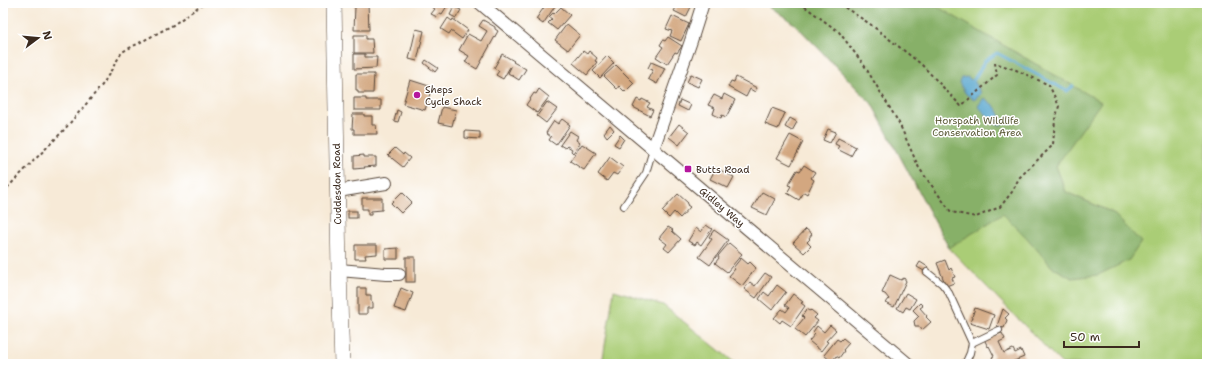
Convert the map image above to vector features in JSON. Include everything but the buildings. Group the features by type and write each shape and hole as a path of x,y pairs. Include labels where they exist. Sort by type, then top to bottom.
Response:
{"street":[{"name":"Cuddesdon Road","path":"334,3 342,364"},
{"name":"Gidley Way","path":"480,3 908,364"},
{"path":"653,149 692,41 703,3"},
{"path":"338,191 386,183"},
{"path":"339,270 386,280 399,274"}],"lane":[{"path":"624,206 646,173 653,149"},
{"path":"927,272 942,284 949,293 972,344 965,364"},
{"path":"972,344 998,330"}],"path":[{"path":"3,192 64,130 103,84 122,52 173,24 204,3"},
{"path":"800,3 839,32 860,60 899,123 919,168 951,212 976,217 1000,207 1012,192 1019,178 1053,145 1055,120 1059,106 1049,85 1016,70 995,63 998,75 961,106 921,64 870,24 838,3"}],"green space":[{"path":"765,3 1207,3 1207,364 1062,364 949,248 872,104 796,25","holes":["1056,167 1066,192 1113,213 1027,238 1003,214"]},
{"name":"Horspath Wildlife Conservation Area","path":"765,3 931,3 1101,102 1056,166 1066,192 1113,213 1141,242 1129,260 1098,275 1072,278 1052,267 1027,238 1003,214 949,248 872,104 796,25"},
{"path":"614,290 663,305 735,363 602,364"}],"water":[{"path":"967,77 975,82 981,93 974,100 966,94 959,83 961,78"},
{"path":"984,98 999,112 1002,125 995,124 978,106"}],"waterway":[{"path":"973,81 985,61 997,53 1067,91 1073,86"}],"place":[{"name":"Sheps Cycle Shack","path":"417,95"},
{"name":"Butts Road","path":"688,169"}]}
